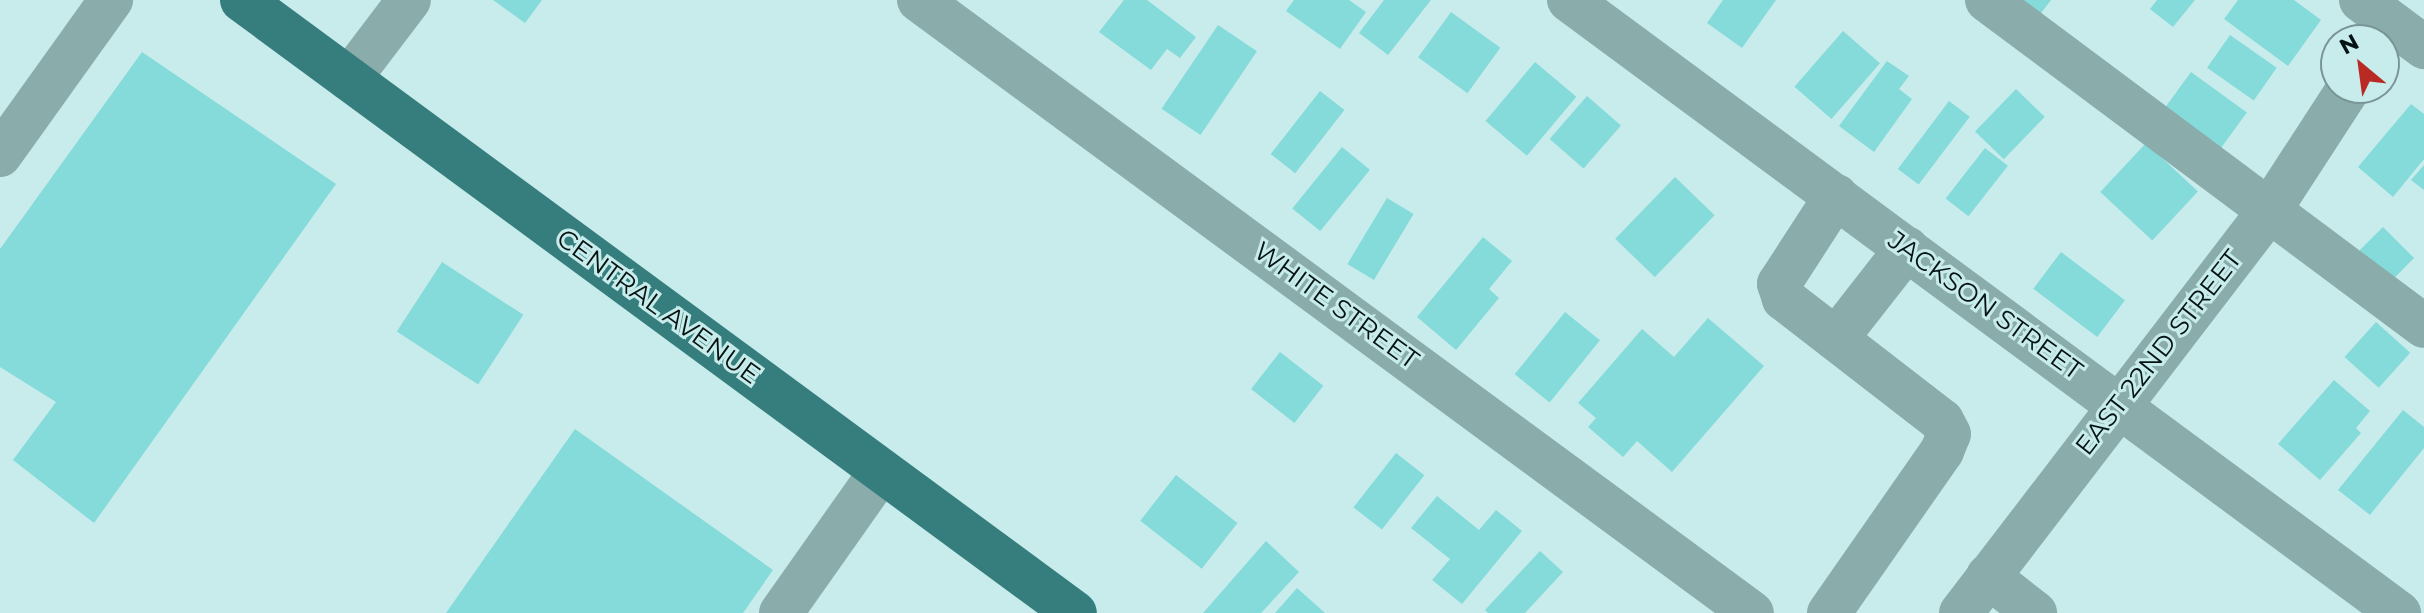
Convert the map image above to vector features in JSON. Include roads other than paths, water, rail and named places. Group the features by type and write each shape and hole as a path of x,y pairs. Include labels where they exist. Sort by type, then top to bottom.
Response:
{"main road":[{"name":"CENTRAL AVENUE","path":"242,0 1075,613"}],"street":[{"path":"0,155 111,0"},
{"name":"WHITE STREET","path":"919,0 1752,613"},
{"name":"JACKSON STREET","path":"1569,0 2399,613"},
{"path":"1987,0 2424,326"},
{"path":"349,79 394,5"},
{"name":"EAST 22ND STREET","path":"1961,613 2269,211 2339,104"},
{"path":"1829,613 1942,451 1949,434 1942,421 1784,299 1779,284 1836,196"},
{"path":"1836,339 1907,248"},
{"path":"781,613 881,471"},
{"path":"1988,576 2035,613"}]}
